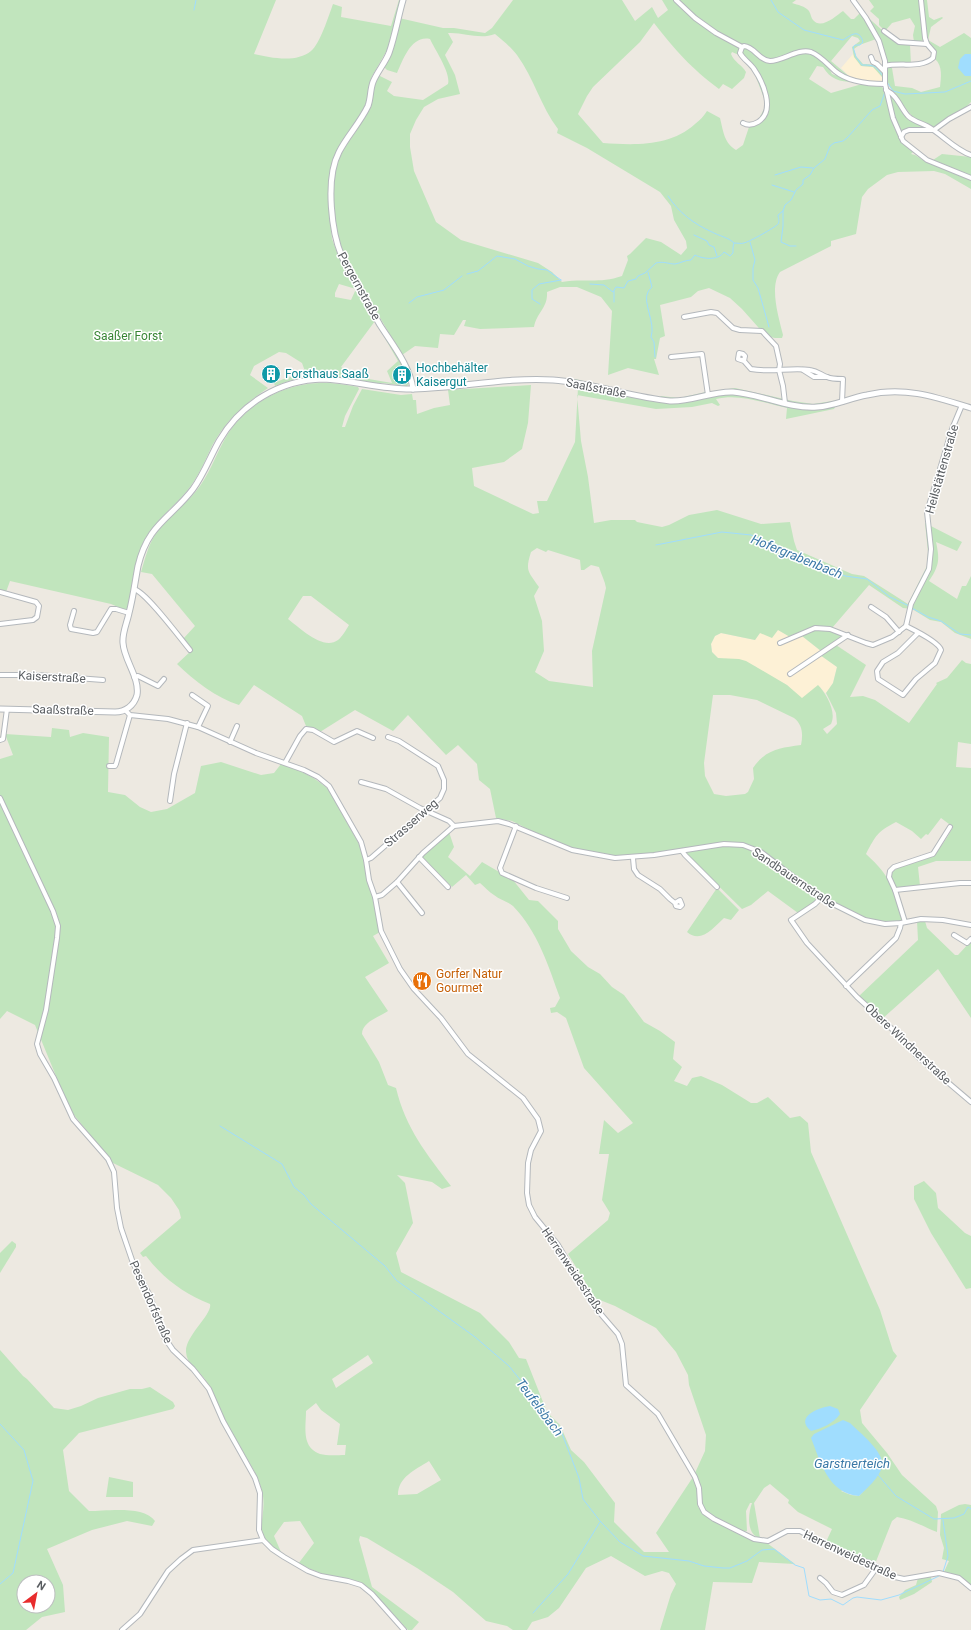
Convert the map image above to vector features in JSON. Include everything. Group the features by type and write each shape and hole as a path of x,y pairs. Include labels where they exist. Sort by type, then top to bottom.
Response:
{"street":[{"name":"Pergernstraße","path":"403,0 388,54 378,70 372,85 367,107 356,127 339,151 333,170 331,191 335,237 338,250 407,369 413,389"},
{"path":"676,0 695,18 716,33 742,48 747,47 762,59 772,61 808,51 819,56 846,78 862,82 885,83"},
{"path":"852,0 876,34 882,51 885,66 886,90 893,118 903,141 922,157 935,164 971,178"},
{"path":"885,66 893,64 917,64 929,61 932,58 934,52 927,44 925,38 921,0"},
{"path":"884,31 899,42 927,44"},
{"path":"742,48 740,53 754,70 765,94 767,107 766,115 757,123 747,125 743,123"},
{"path":"871,57 873,62 877,64 885,73"},
{"path":"886,90 896,97 909,116 934,130 970,155"},
{"path":"901,138 904,132 909,130 934,130 949,119 971,107"},
{"path":"684,317 711,312 717,313 734,328 740,330 762,330 776,346 785,403"},
{"path":"671,357 702,354 708,395"},
{"path":"744,361 751,369 761,371 816,371 827,377"},
{"path":"803,370 814,378 827,377 843,379 842,402"},
{"name":"Saaßstraße","path":"0,710 115,712 125,710 132,704 136,697 137,688 123,642 141,556 146,542 152,532 193,489 202,476 220,439 232,422 240,413 258,399 282,386 312,379 334,379 392,388 413,389 482,383 545,380 575,382 670,401 684,401 708,395 731,392 751,395 796,406 816,407 842,402 869,394 888,391 907,391 927,394 971,408"},
{"name":"Heilstättenstraße","path":"906,626 910,606 929,569 931,549 927,512 952,429 962,405"},
{"path":"134,589 146,598 190,650"},
{"path":"0,592 36,602 39,606 37,617 33,620 0,624"},
{"path":"871,607 886,617 899,632"},
{"path":"74,611 70,625 71,629 93,633 97,632 111,609 129,613"},
{"path":"780,643 815,628 830,629 848,635 866,644 873,645 883,642 906,626 918,633 938,645 941,650 935,663 916,679 902,695 878,678 877,671 883,662 898,653 918,633"},
{"path":"790,674 848,635"},
{"name":"Kaiserstraße","path":"0,675 37,675 84,680 103,680"},
{"path":"134,677 138,676 158,686 164,679"},
{"path":"192,695 208,706 198,727"},
{"path":"0,740 2,739 7,709"},
{"path":"109,766 115,766 116,764 130,715 125,710"},
{"name":"Herrenweidestraße","path":"130,715 187,723 230,742 311,773 329,786 358,836 366,860 369,880 375,897 381,931 404,975 414,989 442,1018 468,1054 520,1095 538,1119 541,1132 531,1150 528,1163 527,1193 529,1205 535,1216 558,1245 593,1305 618,1334 622,1344 626,1385 628,1389 648,1404 658,1414 695,1477 699,1488 700,1504 704,1512 714,1519 759,1540 771,1540 787,1531 800,1532 842,1553 866,1562 889,1575 900,1578 934,1574 948,1575 963,1580 971,1588"},
{"path":"170,801 172,782 187,723"},
{"path":"230,742 237,726"},
{"path":"285,763 306,729 313,730 334,742 357,731 373,738"},
{"name":"Strasserweg","path":"366,860 371,858 426,811 440,798 444,789 440,768 436,764 399,741 388,737"},
{"path":"361,782 386,789 426,811 449,821 454,826 419,857 397,882 382,895 375,897"},
{"name":"Pesendorfstraße","path":"0,798 53,911 58,926 46,1010 37,1044 40,1054 54,1078 73,1119 108,1159 114,1172 117,1208 121,1228 133,1263 150,1296 164,1337 173,1350 209,1389 223,1421 255,1478 260,1493 258,1530 263,1540"},
{"name":"Sandbauernstraße","path":"454,826 498,821 516,826 554,844 581,853 615,858 633,858 724,844 743,845 761,852 821,898 865,920 885,924 903,923 921,919 936,919 971,925"},
{"path":"516,826 500,868 502,873 536,888 567,898"},
{"path":"846,986 896,938 903,923 895,890 889,877 890,871 894,867 933,854 950,827"},
{"path":"682,851 684,855 717,887"},
{"path":"419,857 448,887"},
{"path":"633,858 634,869 638,875 660,888 675,903"},
{"path":"397,882 422,914"},
{"path":"895,890 971,883"},
{"name":"Obere Windnerstraße","path":"821,898 815,904 791,920 807,943 846,986 892,1029 913,1053 971,1102"},
{"path":"954,935 967,943 971,939"},
{"path":"122,1630 140,1614 168,1571 193,1550 263,1540 272,1549 286,1559 308,1571 321,1576 361,1585 372,1594 404,1630"},
{"path":"820,1578 833,1592 842,1595 864,1585 877,1568"}],"shaded area":[{"path":"853,54 861,66 873,67 877,70 882,77 882,83 851,78 841,68"},
{"path":"778,630 789,636 802,636 821,651 820,655 837,667 833,683 826,693 820,687 802,699 787,685 761,671 755,666 718,658 712,652 711,644 715,636 721,633 755,640 760,633"}],"green space":[{"name":"Saaßer Forst","path":"0,0 276,0 254,54 268,57 291,58 305,55 311,51 318,42 333,4 342,7 341,17 391,26 399,0 402,0 387,50 371,78 368,100 365,108 338,150 331,169 329,207 332,239 340,260 356,289 406,370 409,379 408,385 371,383 323,376 312,376 295,379 275,386 274,383 286,378 306,374 302,363 286,353 279,352 254,366 250,375 268,388 244,406 224,427 213,444 194,482 153,527 143,543 137,558 128,608 125,610 111,604 10,581 6,592 0,590","holes":["339,284 356,289 351,300 335,297","375,321 398,361 387,371 392,383 357,377 341,367"]},
{"path":"513,0 622,0 635,21 652,7 658,18 668,10 662,0 796,0 792,3 806,8 813,20 820,24 833,19 843,11 851,19 854,19 860,13 869,25 876,39 862,44 854,49 856,56 863,64 874,65 883,72 882,77 873,67 861,66 854,57 852,47 860,41 858,38 852,36 831,61 851,78 827,64 832,74 853,82 836,79 832,77 823,67 817,66 809,79 831,93 862,84 880,85 886,93 891,120 901,139 913,152 911,154 926,162 956,173 927,159 933,160 942,154 971,157 971,189 945,174 934,171 898,172 887,175 868,189 862,197 856,234 831,241 831,246 780,272 775,286 775,294 777,312 783,335 782,338 766,336 730,298 709,288 698,291 691,297 660,305 665,336 660,338 656,359 654,359 659,375 628,368 608,375 612,311 601,297 577,287 560,287 547,292 546,302 537,317 534,327 480,329 464,326 466,320 463,320 454,335 440,334 438,348 415,346 402,355 343,255 336,237 333,192 335,169 343,150 359,127 367,112 378,75 392,82 387,91 394,96 423,100 448,84 445,68 430,39 423,39 413,45 405,55 397,73 387,70 383,66 399,18 443,28 454,28 485,33 492,28","holes":["654,23 684,58 700,74 719,89 723,84 732,89 744,78 746,72 732,57 732,52 739,55 754,72 765,101 765,107 756,124 749,127 743,145 736,150 726,140 720,118 707,111 702,118 685,132 663,141 639,144 603,143 578,114 593,87 640,42","448,33 477,36 489,36 495,34 509,46 517,55 528,73 558,129 557,133 587,148 660,192 671,206 674,220 686,241 687,248 681,255 661,242 646,238 627,256 628,260 622,276 606,280 577,280 562,282 552,272 538,263 461,240 436,222 414,171 410,147 410,134 424,107 438,99 460,94 455,75 445,55 453,42"]},
{"path":"869,0 927,0 929,17 934,20 943,18 931,27 928,40 940,47 964,33 971,38 971,54 965,54 965,76 971,76 971,102 965,108 934,127 917,120 911,115 888,84 887,69 890,67 892,68 895,86 912,88 921,92 940,87 941,72 938,62 935,59 927,40 914,42 913,35 915,26 910,18 892,23 885,31 879,25 879,19 870,11 874,7"},
{"path":"863,13 893,40 899,44 910,45 911,64 887,64 886,58"},
{"path":"890,94 895,98 906,115 928,128 901,133 894,114"},
{"path":"575,379 659,398 661,396 679,398 735,388 813,404 839,400 834,409 786,419 787,408 743,398 725,397 716,399 720,405 718,406 712,403 692,407 656,409 578,395 578,388"},
{"path":"329,383 358,387 359,389 345,416 342,427 345,427 353,406 362,389 401,395 412,394 413,400 416,400 417,414 434,408 450,405 448,390 531,385 528,423 522,449 504,462 472,468 474,486 533,514 539,513 537,501 547,501 575,442 577,399 581,441 588,477 594,523 611,520 635,520 637,522 662,527 689,515 717,510 761,524 790,522 797,550 852,574 864,576 908,604 927,566 928,552 925,523 962,542 957,551 936,542 938,563 929,581 957,599 962,586 966,586 971,576 971,639 955,633 941,622 930,620 912,609 903,608 869,585 832,628 819,627 790,637 778,630 772,638 760,633 755,640 721,633 715,636 711,644 712,652 718,658 739,659 746,661 787,685 802,698 818,685 832,708 833,714 831,724 823,729 827,734 837,724 836,713 826,693 833,683 837,667 820,655 836,645 866,665 850,697 863,696 875,700 909,723 937,684 936,683 947,678 962,660 971,664 971,744 958,742 956,767 971,768 971,861 936,861 918,867 920,886 896,888 892,882 890,873 903,866 928,858 936,852 953,827 941,818 928,835 926,834 921,839 912,831 896,822 881,832 875,838 866,854 881,869 890,883 899,908 902,919 901,921 886,923 869,919 851,912 815,891 772,859 771,856 750,845 733,842 636,856 608,855 575,849 540,835 512,821 496,818 490,789 479,780 477,764 458,745 446,755 408,715 393,731 355,710 320,732 306,726 302,716 254,685 239,705 222,698 206,688 177,664 192,650 183,639 195,626 152,574 141,572 147,553 155,535 160,528 200,486 229,432 247,412 268,397 280,391 306,384","holes":["537,548 546,552 548,550 580,560 581,570 584,570 591,565 599,567 606,588 592,651 593,687 549,681 535,672 544,651 542,621 534,596 539,587 530,574 528,563 531,552","303,596 311,596 349,625 338,640 332,643 326,643 312,637 288,619","713,695 730,695 757,700 794,718 801,727 801,745 774,750 763,757 753,768 754,779 748,792 745,794 726,796 714,794 705,776 704,763"]},
{"path":"817,629 830,630 843,636 821,651 802,636"},
{"path":"52,728 69,730 70,737 83,733 109,737 108,792 125,795 140,807 151,812 167,809 195,793 201,766 221,762 261,775 274,773 281,764 307,774 330,791 359,844 363,855 380,932 373,936 389,963 365,977 388,1011 368,1023 362,1034 379,1062 388,1085 396,1088 405,1116 418,1140 433,1163 451,1186 442,1189 432,1182 397,1175 405,1183 413,1223 396,1253 401,1272 480,1313 509,1342 519,1358 526,1359 547,1412 560,1425 571,1450 584,1462 615,1503 614,1522 644,1552 669,1552 656,1533 693,1477 697,1490 698,1507 706,1516 755,1541 767,1543 795,1564 759,1562 752,1583 713,1582 705,1630 660,1630 671,1594 676,1584 669,1573 662,1571 645,1576 611,1556 586,1568 559,1608 548,1617 532,1622 527,1630 513,1630 507,1626 486,1621 453,1592 417,1568 367,1538 360,1536 359,1540 372,1587 419,1622 412,1630 408,1630 374,1593 363,1584 323,1574 298,1564 314,1543 300,1521 284,1522 274,1536 281,1552 271,1545 265,1538 262,1531 262,1491 256,1474 226,1425 208,1383 188,1360 186,1352 187,1346 194,1332 210,1308 210,1304 183,1290 160,1272 146,1256 143,1257 140,1253 181,1218 179,1210 171,1198 158,1185 113,1163 70,1110 35,1025 7,1011 0,1019 0,805 44,896 47,895 0,796 0,759 13,755 5,734 51,737","holes":["368,1355 373,1363 336,1388 332,1379","316,1403 321,1410 340,1424 337,1445 346,1445 345,1455 320,1454 310,1447 307,1442 305,1430 306,1411","429,1461 441,1480 417,1494 398,1495 401,1483 413,1471"]},
{"path":"449,832 454,847 448,857 470,876 482,862 513,880 529,900 538,901 558,921 558,929 571,951 588,967 600,974 612,987 624,995 644,1022 675,1042 673,1059 682,1067 674,1081 687,1086 692,1078 701,1076 722,1085 751,1103 757,1103 768,1097 790,1118 800,1116 808,1123 811,1152 880,1310 893,1351 897,1356 860,1410 862,1423 887,1453 902,1475 936,1506 938,1512 937,1532 912,1521 897,1517 892,1521 875,1564 843,1551 826,1542 832,1529 798,1512 788,1503 789,1500 770,1484 764,1488 754,1503 760,1538 752,1533 750,1528 749,1518 752,1503 750,1503 746,1511 747,1531 744,1532 714,1517 704,1508 701,1499 699,1481 695,1473 705,1451 706,1435 689,1385 688,1375 676,1352 656,1328 615,1306 595,1298 568,1254 608,1220 610,1213 602,1200 609,1154 599,1154 604,1120 618,1133 633,1123 584,1068 566,1018 557,1012 551,1013 550,1008 555,1007 560,998 536,938 522,916 511,904 496,897 480,883 475,885 466,875 452,887 423,858 422,855","holes":["878,1475 859,1496 841,1491"]},
{"path":"732,845 754,851 776,864 815,896 816,901 798,913 768,891 751,905 742,909 685,853"},
{"path":"717,888 739,910 731,920 724,918 707,933 697,936 687,932"},
{"path":"917,921 925,921 927,928 955,955 958,955 971,941 971,1018 938,969 882,1019 858,997 918,940"},
{"path":"924,1181 936,1193 938,1208 965,1233 971,1236 971,1288 966,1289 931,1233 914,1199 914,1186"},
{"path":"12,1241 16,1244 16,1247 0,1273 0,1253"},
{"path":"0,1350 54,1408 68,1410 98,1398 130,1389 150,1387 173,1402 175,1406 173,1409 79,1433 63,1450 69,1491 89,1511 134,1511 150,1516 155,1521 152,1526 127,1521 92,1530 47,1549 63,1585 65,1612 56,1614 56,1574 16,1574 16,1614 56,1614 42,1617 26,1630 0,1630"},
{"path":"109,1477 133,1482 133,1497 106,1497"},
{"path":"959,1505 971,1505 971,1586 960,1577 944,1572 949,1561 942,1559 944,1548 940,1535 941,1514"},
{"path":"928,1576 931,1577 932,1582 914,1594 900,1600 899,1597 905,1590 916,1585 918,1578"}],"water":[{"path":"965,54 971,54 971,76 965,76 958,68 960,59"},
{"path":"830,1406 838,1409 840,1414 827,1425 811,1431 806,1426 806,1417 814,1411"},
{"name":"Garstnerteich","path":"843,1420 850,1423 871,1443 880,1455 882,1461 882,1467 878,1475 859,1496 848,1494 833,1483 822,1467 811,1438 814,1434"}],"waterway":[{"path":"194,10 196,0"},
{"path":"771,0 778,12 804,30 843,40 854,34 859,35 863,42 860,45 855,45 853,47 856,57 862,65 870,65 875,67 883,76"},
{"path":"887,82 893,91 905,94 945,92 971,81"},
{"path":"590,284 604,285 613,292 616,287 624,288 628,281 636,279 638,276 645,273 659,262 675,264 691,260 695,255 706,258 714,258 718,257 724,252 730,256 733,253 734,243 747,242 778,224 778,215 783,211 785,205 791,200 796,190 803,184 803,180 810,175 814,168 825,159 830,146 847,138 872,110 880,106 885,92"},
{"path":"775,175 801,167 813,168"},
{"path":"772,185 794,192"},
{"path":"668,196 677,208 693,222 705,229 729,239 734,243"},
{"path":"783,211 781,242 790,246 796,246"},
{"path":"694,235 707,241 709,245 714,247 717,256"},
{"path":"750,242 755,260 753,280 758,288 769,327"},
{"path":"467,274 478,271 497,256 515,259 528,266 547,270 561,280"},
{"path":"648,272 652,287 648,292 647,301 652,325 651,337 654,342 655,357"},
{"path":"409,303 417,297 444,290 462,276"},
{"path":"540,304 532,299 532,290 539,284 561,280"},
{"path":"614,291 614,302"},
{"name":"Hofergrabenbach","path":"656,545 722,532 751,535 845,576 867,579 890,597 909,606"},
{"name":"Hofergrabenbach","path":"912,608 928,617 941,621 960,634 971,635"},
{"name":"Teufelsbach","path":"220,1126 282,1164 294,1187 304,1195 311,1204 385,1266 396,1280 475,1337 509,1366 538,1402 549,1419 561,1431 579,1478 583,1499 600,1521 620,1542 643,1556 689,1561 704,1566 723,1568 730,1568 747,1561 762,1550 774,1549 795,1565 804,1568 809,1596 820,1600 831,1599 843,1605 857,1597 881,1600 899,1595 939,1576"},
{"path":"0,1424 24,1450 33,1481 13,1573 0,1584"},
{"name":"Teufelsbach","path":"878,1475 896,1496 934,1519 954,1518 964,1514 968,1507 971,1509"},
{"name":"Teufelsbach","path":"943,1520 948,1556 943,1572"},
{"path":"533,1613 568,1574 600,1522"}],"place":[{"name":"Forsthaus Saaß","path":"271,374"},
{"name":"Hochbehälter Kaisergut","path":"402,375"},
{"name":"Gorfer Natur Gourmet","path":"422,981"}]}
